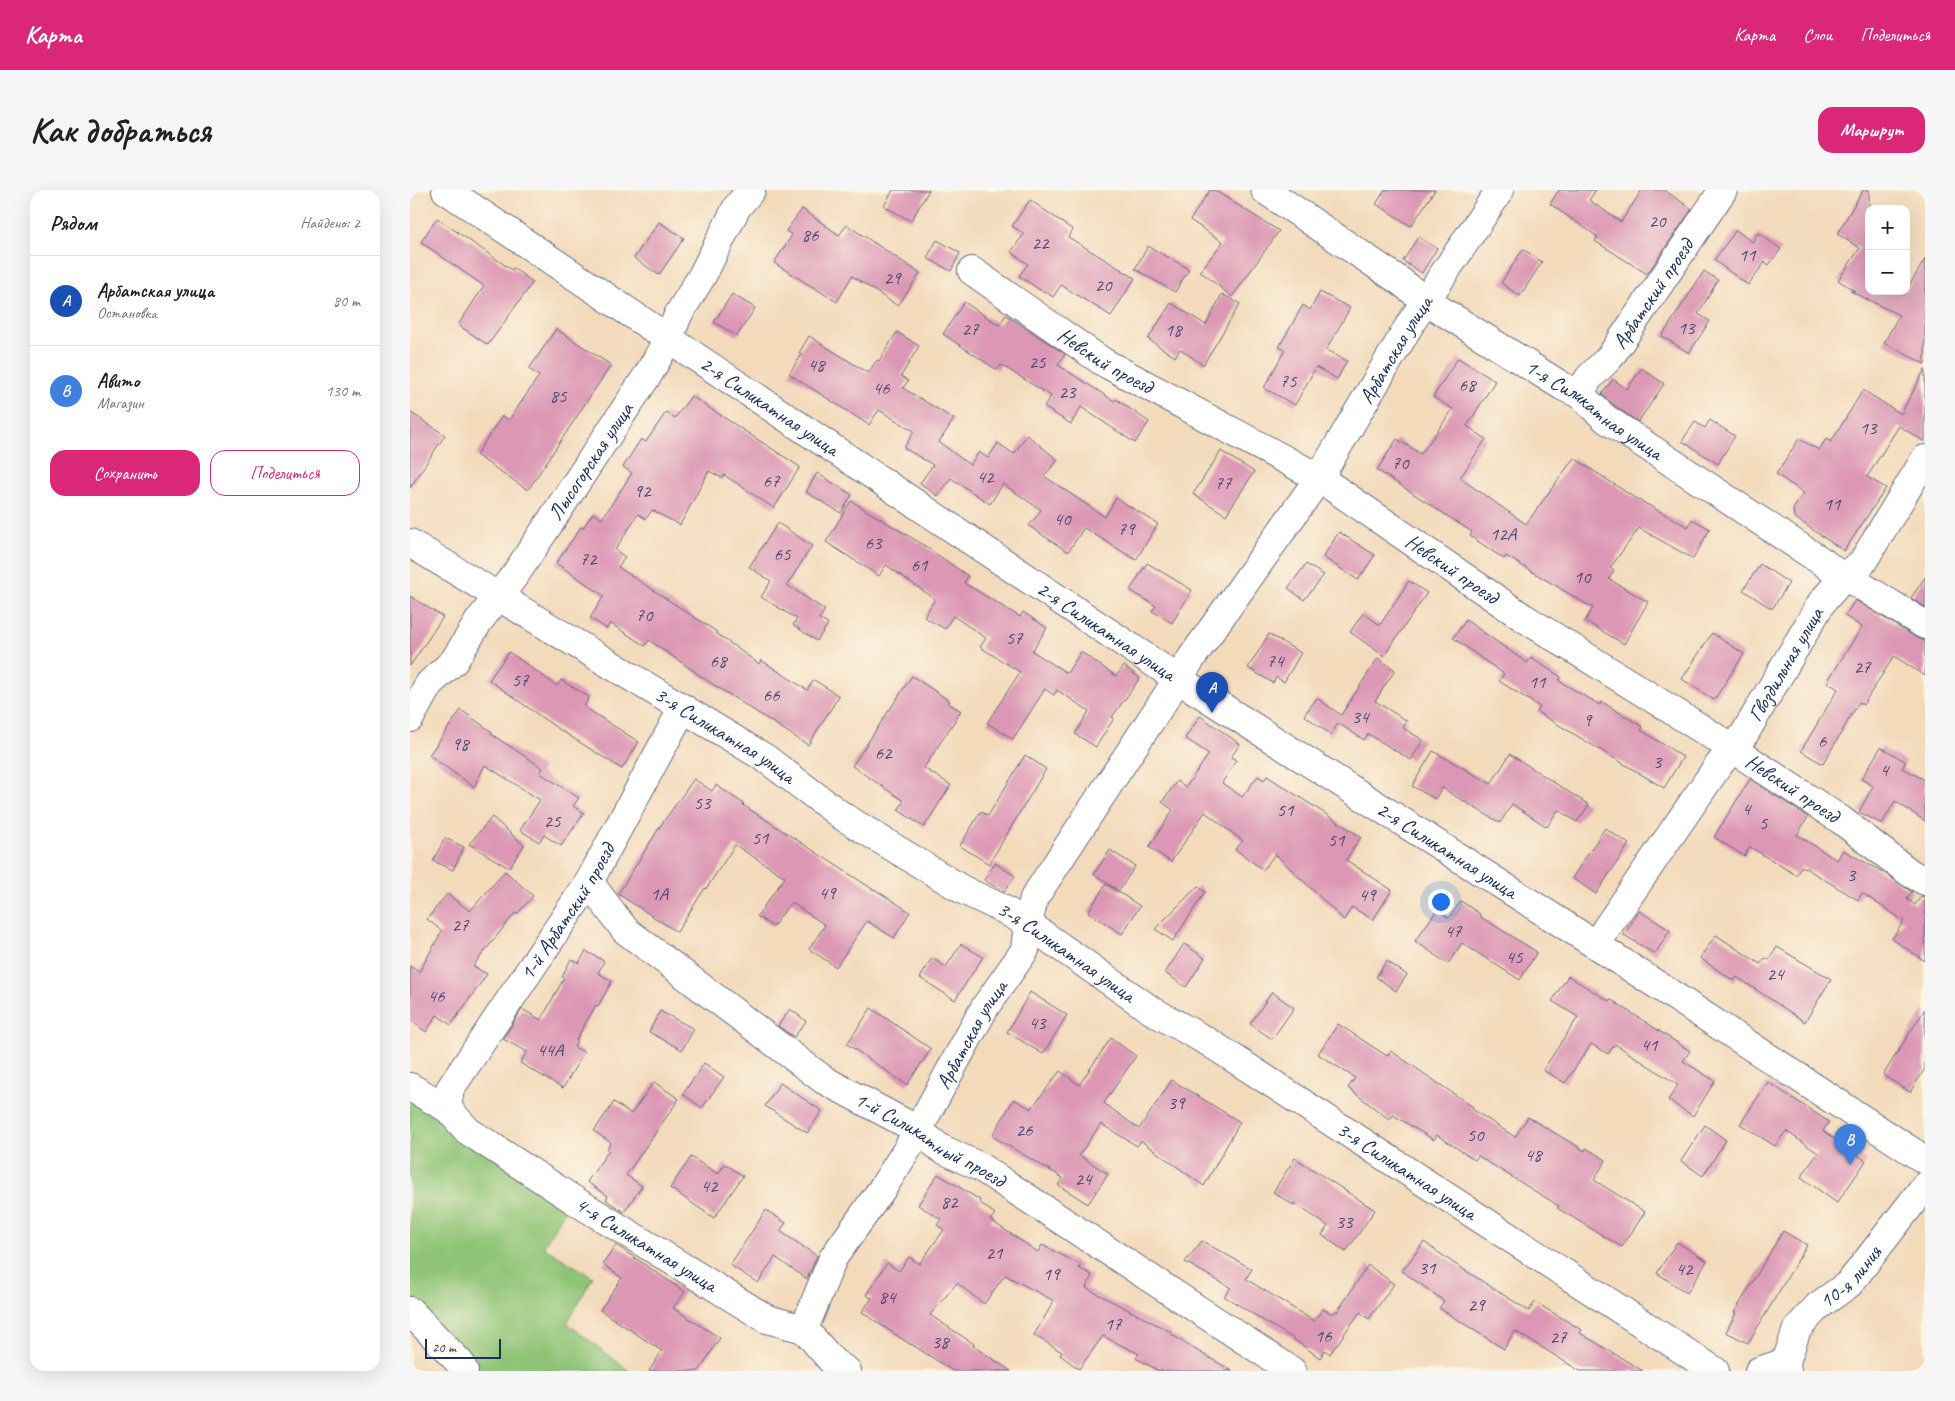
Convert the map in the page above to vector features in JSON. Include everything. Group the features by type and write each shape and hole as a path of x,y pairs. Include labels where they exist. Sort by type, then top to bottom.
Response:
{"street":[{"name":"Лысогорская улица","path":"410,718 430,684 454,661 497,597 521,566 644,381 669,338 678,315 702,276 737,207 751,190"},
{"name":"1-я Силикатная улица","path":"1266,190 1400,281 1426,301 1562,386 1579,394 1606,419 1843,578 1855,582 1925,625"},
{"name":"Арбатская улица","path":"804,1329 833,1258 882,1189 918,1130 984,1007 1025,950 1034,898 1178,679 1319,478 1412,321 1500,190"},
{"name":"Арбатский проезд","path":"1579,394 1589,378 1610,357 1723,190"},
{"name":"2-я Силикатная улица","path":"448,191 1178,679 1596,945 1925,1160"},
{"name":"Невский проезд","path":"972,272 1103,362 1319,478 1524,618 1732,748 1753,764 1841,820 1910,873 1925,881"},
{"name":"Гвоздильная улица","path":"1596,945 1679,822 1744,733 1822,602 1843,578 1862,563 1925,459"},
{"name":"3-я Силикатная улица","path":"410,543 766,758 842,816 963,890 1003,909 1028,924 1150,1010 1210,1043 1715,1371"},
{"name":"1-й Арбатский проезд","path":"447,1108 450,1089 589,882 683,708"},
{"name":"1-й Силикатный проезд","path":"589,882 625,930 824,1080 918,1130 940,1148 980,1167 1292,1371"},
{"name":"4-я Силикатная улица","path":"410,1087 447,1108 468,1131 574,1200 766,1319 804,1329"},
{"name":"10-я линия","path":"1787,1366 1797,1329 1818,1306 1849,1284 1925,1186"},
{"path":"410,1311 461,1364 464,1371"},
{"path":"804,1329 833,1362 847,1371"},
{"path":"1759,1371 1787,1366"}],"green space":[{"path":"410,1094 568,1205 543,1247 593,1277 567,1323 629,1371 473,1371 415,1302 410,1294"}],"building":[{"path":"893,190 929,190 911,221 884,206"},
{"path":"1210,190 1214,190 1279,231 1232,297 1200,271 1223,242 1190,220"},
{"path":"1385,190 1435,190 1411,226 1376,204"},
{"path":"1559,190 1596,190 1589,200 1621,222 1642,190 1664,190 1692,209 1647,274 1595,241 1598,237 1550,204"},
{"path":"1863,190 1869,190 1869,205 1865,205 1865,295 1910,295 1910,284 1925,259 1925,364 1884,343 1899,315 1850,291 1855,291 1838,280 1860,248 1837,234"},
{"path":"1030,200 1073,230 1068,237 1135,278 1111,316 1061,285 1053,297 1019,276 1028,264 1011,252 1024,234 1012,226"},
{"path":"802,209 839,235 847,225 920,273 898,306 852,276 837,302 774,263 792,235 786,231"},
{"path":"437,218 512,270 513,268 533,282 488,345 458,325 484,286 421,242"},
{"path":"659,222 684,238 659,275 634,258"},
{"path":"1736,230 1752,242 1758,233 1781,249 1769,265 1765,262 1748,285 1714,260"},
{"path":"1418,237 1437,248 1422,273 1403,261"},
{"path":"937,240 960,253 951,271 927,258"},
{"path":"1148,246 1189,269 1175,292 1135,269"},
{"path":"1523,249 1542,262 1520,296 1501,283"},
{"path":"1704,271 1718,280 1698,314 1710,321 1689,353 1662,336"},
{"path":"1320,292 1350,308 1326,350 1347,361 1337,379 1316,367 1295,405 1264,388 1285,350 1279,347 1303,305 1310,310"},
{"path":"732,294 755,308 737,336 714,322"},
{"path":"1222,294 1240,304 1203,365 1180,349 1175,357 1148,339 1171,303 1206,325"},
{"path":"964,302 999,325 1006,315 1065,354 1058,365 1114,401 1116,399 1149,422 1135,443 1081,407 1071,424 1044,407 1051,396 1001,365 997,370 943,334"},
{"path":"556,329 611,365 528,490 476,455 502,416 509,420 539,376 529,369"},
{"path":"897,332 919,346 901,376 908,381 903,388 954,419 939,442 970,465 979,452 988,458 998,443 1014,454 1027,435 1058,460 1044,476 1105,517 1116,498 1158,524 1136,560 1084,528 1068,552 1029,526 1041,510 1003,484 990,504 951,478 938,496 920,483 933,465 904,448 914,431 879,410 869,425 789,374 802,354 799,353 809,336 868,373 877,360 879,361"},
{"path":"1458,358 1495,381 1467,426 1486,439 1460,478 1526,524 1574,458 1632,496 1688,527 1692,519 1710,529 1693,559 1639,528 1610,568 1614,571 1609,579 1648,602 1624,644 1585,621 1593,608 1506,556 1504,559 1470,536 1472,532 1377,470 1397,439 1421,454 1453,409 1433,397"},
{"path":"1642,368 1664,384 1638,422 1602,394 1613,379 1627,389"},
{"path":"1925,369 1925,442 1899,426 1867,477 1886,488 1844,551 1794,517 1793,509 1804,493 1776,474 1799,439 1819,450 1826,439 1831,442 1863,390 1901,414"},
{"path":"691,396 800,467 774,508 724,475 722,478 709,471 680,525 652,510 646,519 638,514 615,550 625,557 618,567 717,632 759,664 761,660 807,690 814,680 839,696 808,745 711,683 649,640 645,646 610,623 607,629 590,618 604,596 556,563 593,513 602,519 632,473 623,467 641,439 646,442 666,412 675,418"},
{"path":"410,412 445,435 410,488"},
{"path":"1710,420 1735,436 1718,464 1682,441 1695,422 1705,428"},
{"path":"1221,451 1254,472 1226,515 1193,494"},
{"path":"817,473 852,495 841,513 806,492"},
{"path":"851,501 922,544 968,576 964,583 1020,617 1023,612 1047,628 1032,651 1067,673 1081,652 1116,676 1124,666 1140,678 1112,717 1114,718 1096,747 1075,734 1089,711 1057,690 1054,695 1045,689 1013,739 987,723 1020,672 980,647 986,638 953,616 945,629 924,617 935,599 886,565 879,576 826,542"},
{"path":"778,523 812,546 787,585 825,610 819,619 828,624 817,641 793,625 797,619 761,597 771,581 749,567"},
{"path":"1339,532 1375,555 1358,580 1323,557"},
{"path":"1147,563 1192,590 1172,623 1152,611 1156,606 1130,590"},
{"path":"1306,564 1324,575 1304,600 1288,588"},
{"path":"1760,564 1789,583 1772,609 1743,590"},
{"path":"1925,577 1925,607 1911,598"},
{"path":"1409,581 1427,593 1384,656 1350,632 1363,613 1380,625"},
{"path":"410,596 443,617 410,666"},
{"path":"1855,600 1925,641 1925,676 1894,656 1863,705 1859,702 1823,764 1801,751 1838,689 1827,682 1862,627 1845,616"},
{"path":"1466,620 1527,663 1531,658 1561,677 1559,681 1600,705 1602,702 1643,727 1641,730 1683,757 1664,788 1537,712 1540,707 1499,681 1504,674 1453,638"},
{"path":"1712,633 1744,654 1714,700 1682,679"},
{"path":"1269,634 1301,653 1284,682 1276,677 1273,683 1248,668"},
{"path":"509,652 557,686 561,680 589,697 584,707 639,742 622,769 554,726 489,680"},
{"path":"1378,658 1395,670 1375,701 1407,721 1403,728 1423,740 1411,760 1368,734 1364,740 1338,723 1331,735 1304,715 1317,698 1341,715"},
{"path":"912,676 950,701 948,703 961,711 924,768 951,785 924,827 898,810 904,801 852,766"},
{"path":"461,710 492,732 491,734 543,768 540,773 579,798 573,806 584,813 561,846 544,835 539,842 520,830 540,800 485,765 474,787 429,755"},
{"path":"1200,716 1240,744 1231,757 1236,760 1222,783 1242,797 1258,776 1264,780 1267,776 1361,837 1346,860 1392,890 1373,920 1352,907 1344,920 1275,854 1263,870 1235,849 1243,841 1205,812 1171,862 1149,847 1173,810 1162,802 1177,781 1186,787 1209,754 1185,738"},
{"path":"1881,747 1906,762 1902,768 1925,780 1925,821 1895,801 1882,824 1859,812 1873,786 1861,779"},
{"path":"1433,751 1491,784 1510,754 1589,805 1577,822 1558,810 1547,827 1512,804 1500,823 1442,788 1435,799 1412,786"},
{"path":"1025,755 1046,769 989,864 960,846 981,811 988,816"},
{"path":"694,779 712,791 716,785 743,805 910,912 894,938 867,921 836,967 809,949 825,925 791,902 773,927 757,916 785,877 735,845 677,932 618,894 661,825"},
{"path":"1750,779 1808,817 1797,835 1837,860 1843,850 1886,874 1912,892 1907,899 1915,905 1921,896 1925,897 1925,961 1892,939 1904,921 1862,893 1858,900 1802,866 1796,875 1750,847 1744,856 1714,837"},
{"path":"492,817 524,845 509,868 469,844"},
{"path":"1605,828 1629,844 1596,894 1572,878"},
{"path":"445,838 464,847 453,870 433,861"},
{"path":"1110,850 1135,866 1119,891 1094,874"},
{"path":"995,863 1015,876 1004,892 984,880"},
{"path":"505,871 533,896 517,914 515,913 473,966 487,974 451,1025 437,1015 426,1032 410,1020 410,966 419,972 442,931 427,919 447,894 470,911"},
{"path":"1106,884 1140,906 1122,934 1088,912"},
{"path":"1198,886 1205,892 1173,941 1155,929"},
{"path":"1461,901 1480,914 1479,916 1537,952 1520,980 1462,943 1448,964 1415,941 1437,910 1449,918"},
{"path":"1639,911 1670,930 1655,954 1624,935"},
{"path":"1716,935 1760,964 1765,958 1769,960 1777,947 1831,979 1805,1022 1737,977 1734,981 1700,958"},
{"path":"961,944 983,957 955,1000 920,978 932,958 946,967"},
{"path":"1184,944 1205,958 1186,987 1165,973"},
{"path":"586,951 604,961 598,973 612,981 576,1040 574,1047 584,1052 563,1088 520,1063 527,1052 503,1039 522,1009 541,1020 564,978 562,977 571,959 579,963"},
{"path":"1387,961 1407,975 1396,991 1376,977"},
{"path":"1568,976 1609,1001 1610,999 1690,1051 1683,1061 1715,1081 1693,1116 1668,1100 1678,1085 1615,1044 1608,1054 1591,1044 1565,1083 1543,1070 1578,1017 1552,1001"},
{"path":"1030,992 1067,1015 1043,1054 1007,1032"},
{"path":"1272,992 1294,1008 1272,1039 1250,1024"},
{"path":"871,1008 931,1049 907,1085 847,1044"},
{"path":"790,1009 806,1021 794,1037 778,1026"},
{"path":"1925,1009 1925,1069 1910,1092 1883,1075"},
{"path":"660,1011 694,1029 682,1050 649,1032"},
{"path":"1338,1024 1387,1056 1391,1051 1515,1137 1528,1117 1585,1151 1586,1148 1606,1160 1594,1180 1645,1212 1622,1247 1557,1208 1559,1206 1478,1156 1475,1160 1437,1135 1434,1140 1393,1115 1390,1120 1348,1088 1355,1078 1318,1054"},
{"path":"1111,1038 1136,1056 1104,1103 1139,1129 1172,1080 1240,1122 1204,1186 1141,1141 1137,1146 1101,1124 1079,1155 1108,1174 1088,1204 1058,1185 1063,1178 992,1136 1014,1099 1031,1109 1060,1071 1079,1085"},
{"path":"704,1063 724,1077 702,1108 683,1094"},
{"path":"654,1082 679,1099 626,1175 642,1186 624,1212 606,1200 608,1196 587,1182 609,1150 607,1149 611,1143 594,1131 614,1102 631,1114"},
{"path":"1768,1082 1829,1122 1823,1131 1866,1161 1837,1203 1801,1177 1818,1153 1786,1131 1775,1146 1740,1124"},
{"path":"780,1083 822,1111 807,1133 765,1106"},
{"path":"1705,1125 1726,1140 1703,1176 1681,1161"},
{"path":"691,1157 718,1174 725,1164 743,1176 714,1218 670,1188"},
{"path":"1295,1158 1375,1210 1346,1252 1322,1235 1328,1226 1294,1203 1293,1205 1273,1192"},
{"path":"938,1174 980,1200 979,1202 995,1214 990,1220 1038,1252 1042,1245 1081,1265 1079,1268 1092,1275 1086,1288 1171,1332 1186,1344 1232,1371 1159,1371 1136,1358 1139,1354 1103,1336 1079,1369 1060,1355 1062,1352 1034,1335 1054,1301 1005,1275 984,1304 957,1283 930,1315 1011,1371 953,1371 911,1345 862,1312 872,1298 866,1295 887,1263 899,1271 909,1257 919,1264 944,1230 937,1225 941,1219 918,1205"},
{"path":"766,1210 786,1223 780,1231 817,1256 807,1279 775,1257 758,1283 730,1265"},
{"path":"1783,1231 1807,1245 1748,1343 1726,1332 1736,1313 1734,1313"},
{"path":"1202,1241 1252,1269 1246,1279 1314,1321 1323,1309 1333,1314 1335,1311 1337,1312 1368,1265 1394,1284 1369,1319 1360,1312 1330,1354 1325,1350 1320,1358 1292,1338 1224,1296 1231,1288 1185,1262"},
{"path":"1424,1242 1529,1311 1535,1302 1582,1330 1580,1333 1643,1371 1580,1371 1515,1331 1504,1349 1439,1308 1444,1301 1402,1271"},
{"path":"1677,1242 1707,1261 1687,1293 1657,1273"},
{"path":"616,1245 685,1292 673,1308 720,1338 699,1371 649,1371 662,1351 600,1310 622,1278 603,1264"}],"place":[{"name":"Арбатская улица","path":"1212,713"},
{"name":"Авито","path":"1850,1165"}]}
